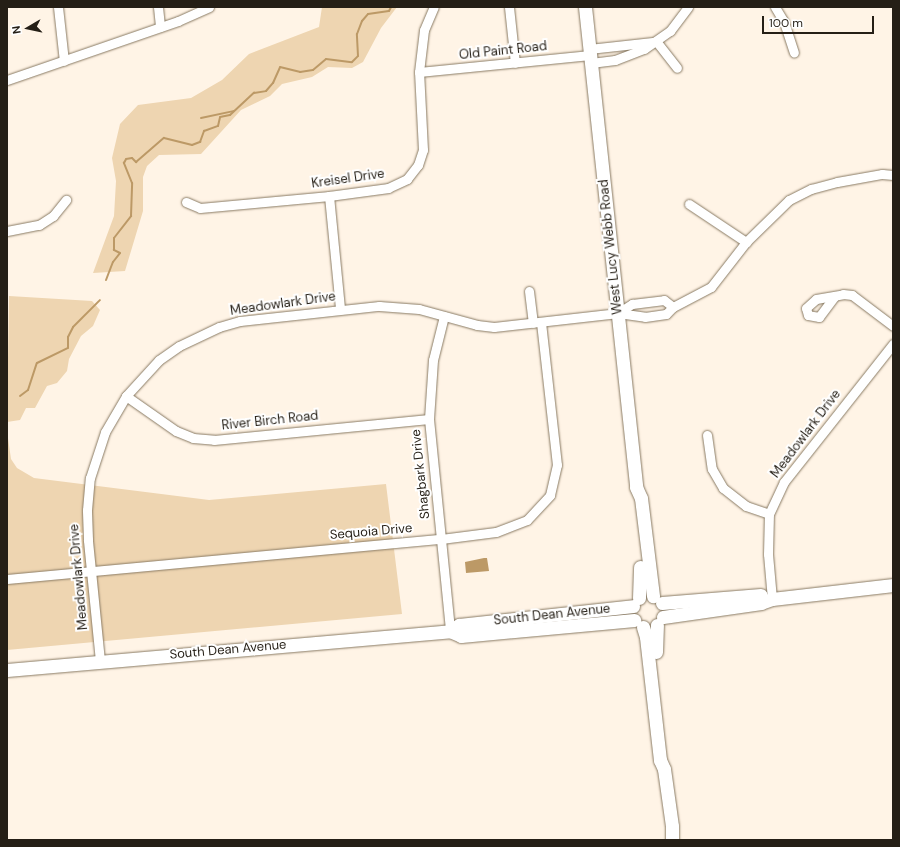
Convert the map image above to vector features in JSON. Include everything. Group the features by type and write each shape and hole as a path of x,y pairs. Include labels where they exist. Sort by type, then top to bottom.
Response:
{"street":[{"path":"58,7 64,61"},
{"path":"158,7 160,27"},
{"path":"7,80 160,27 209,7"},
{"name":"Kreisel Drive","path":"186,202 200,208 329,196 388,188 406,179 418,165 424,142 419,72 424,30 434,7"},
{"path":"509,7 515,63"},
{"name":"West Lucy Webb Road","path":"585,7 636,487 641,498 660,621"},
{"name":"Old Paint Road","path":"419,72 590,56 629,56 656,41 670,31 688,7"},
{"path":"774,7 784,22 794,52"},
{"path":"656,41 677,68"},
{"name":"Old Paint Road","path":"590,56 656,41"},
{"path":"618,313 645,317 666,314 673,307 711,288 746,242 789,200 811,189 862,177 893,175"},
{"path":"329,196 340,309"},
{"path":"7,231 39,225 53,216 66,200"},
{"path":"689,204 746,242"},
{"name":"Sequoia Drive","path":"7,579 441,539 496,532 527,520 550,495 557,465 537,323 529,291"},
{"path":"834,297 852,295 893,326"},
{"path":"618,313 632,304 664,300 673,307"},
{"name":"Meadowlark Drive","path":"100,661 91,572 87,510 90,478 105,432 126,396 159,360 179,346 219,327 240,321 340,309 399,306 419,309 477,325 494,327 618,313"},
{"name":"Shagbark Drive","path":"444,316 433,360 429,419 450,631"},
{"name":"Meadowlark Drive","path":"772,599 768,554 769,514 784,482 893,344"},
{"name":"River Birch Road","path":"126,396 176,431 193,438 214,440 429,419"},
{"path":"707,435 712,469 723,488 735,500 746,506 769,514"},
{"name":"West Lucy Webb Road","path":"636,487 632,499 641,577 636,602 638,623"},
{"path":"672,840 672,826 664,769 665,761 655,641 660,621 761,603 772,599 893,585"},
{"path":"657,599 761,595 772,599"},
{"name":"South Dean Avenue","path":"7,670 450,631 459,625 657,599"},
{"name":"South Dean Avenue","path":"450,631 461,636 660,621"},
{"path":"638,623 646,637 660,760 664,769"}],"shaded area":[{"path":"322,7 397,7 381,28 363,62 352,68 328,67 312,77 282,84 270,96 241,110 201,154 159,155 147,166 143,177 143,211 125,271 93,273 114,216 116,181 112,158 120,124 138,105 191,98 222,80 249,54 319,27"},
{"path":"9,296 92,301 100,310 93,326 81,336 69,359 67,371 57,383 47,386 35,408 26,408 20,420 7,422"},
{"path":"7,431 11,459 17,468 34,478 209,500 386,484 402,614 7,650"},
{"path":"487,558 489,571 466,573 465,562"}],"waterway":[{"path":"106,280 113,262 120,253 114,250 114,238 131,216 132,183 124,163 126,159 132,158 136,162 164,138 192,145 200,142 204,131 218,126 220,117 230,115 254,93 266,91 273,83 280,67 300,72 313,70 326,59 352,62 358,56 357,34 362,21 368,14 389,11 391,7"},
{"path":"201,118 233,111"},
{"path":"20,396 28,390 37,363 68,348 68,337 73,327 100,300"}]}
